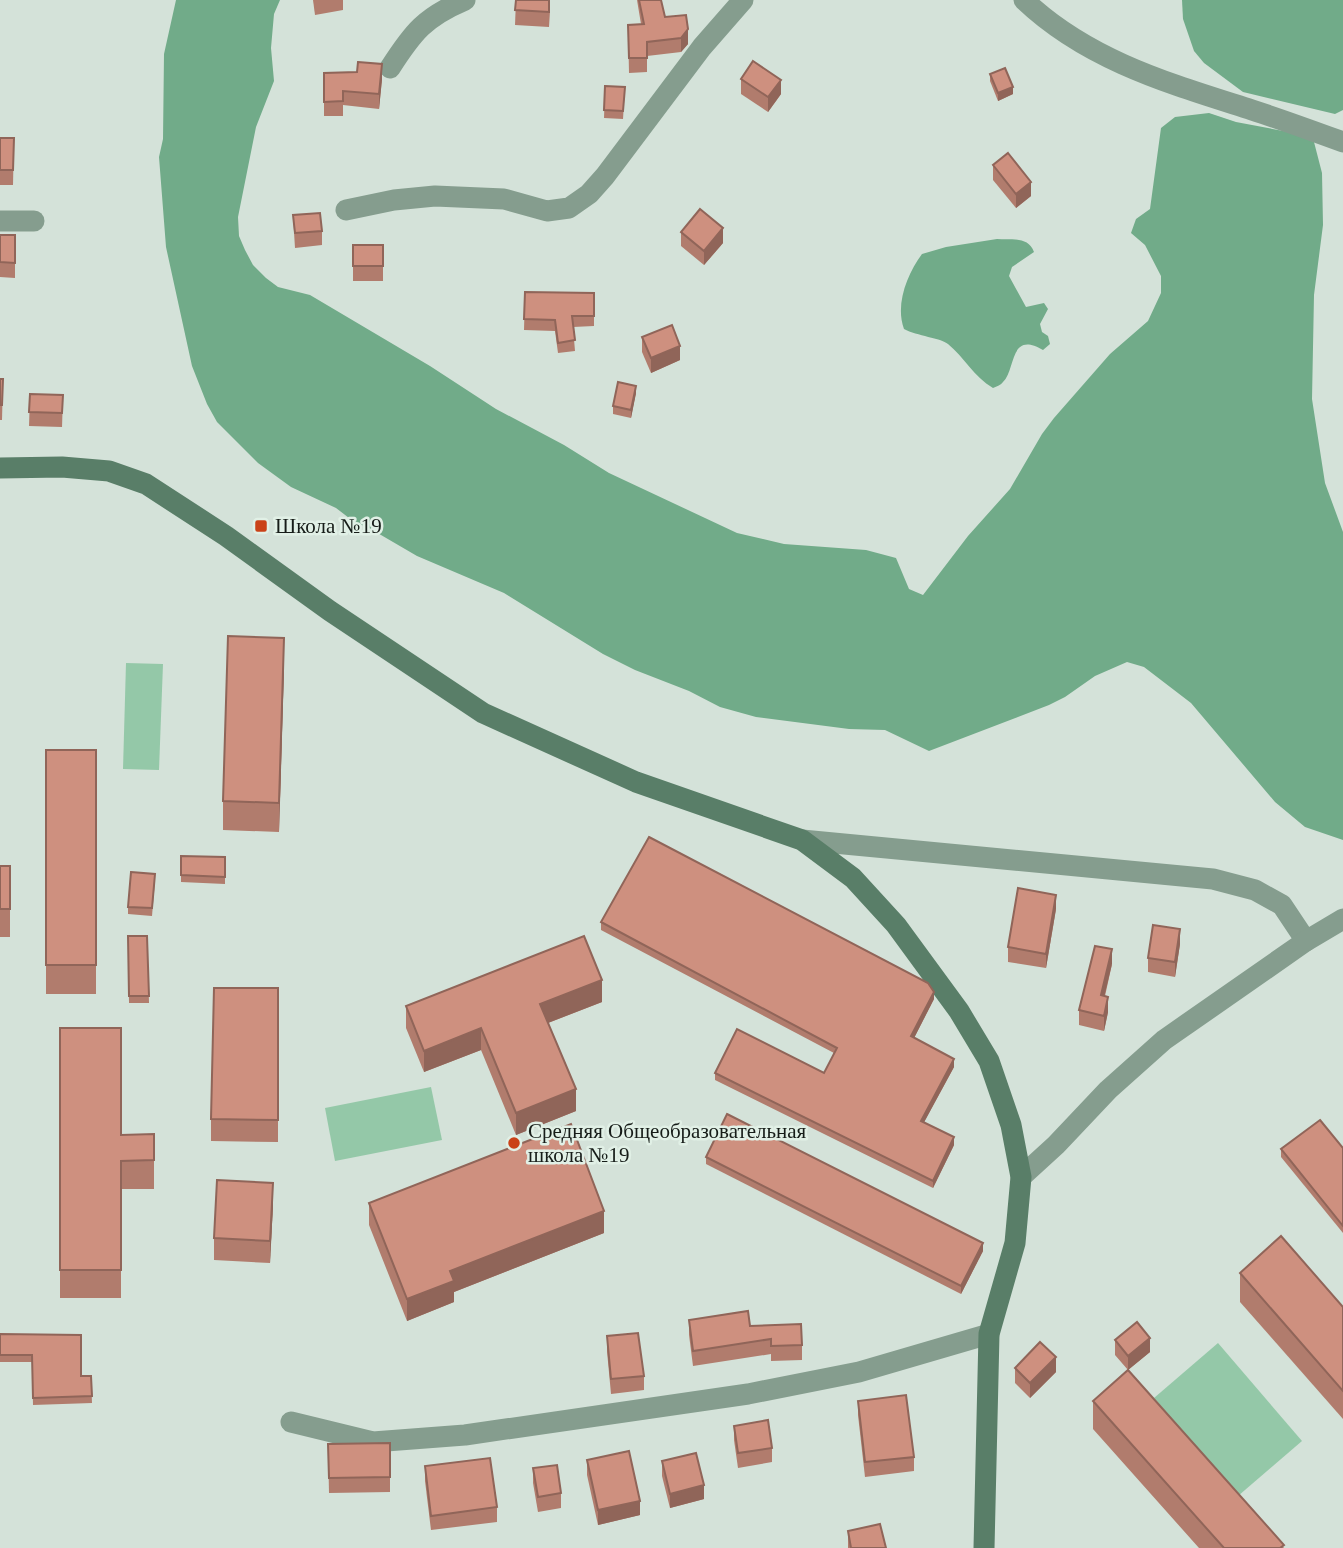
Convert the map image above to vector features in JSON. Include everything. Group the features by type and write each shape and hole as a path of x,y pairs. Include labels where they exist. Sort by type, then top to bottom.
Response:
{"street":[{"path":"390,68 422,23 465,0"},
{"path":"346,210 394,200 435,196 504,199 547,211 569,208 589,194 606,176 702,47 743,0"},
{"path":"1024,0 1042,18 1103,56 1170,85 1343,142"},
{"path":"0,221 34,220"},
{"path":"0,468 62,467 109,471 146,484 482,713 636,782 802,840 1213,879 1255,890 1282,905 1306,941"},
{"path":"802,840 853,878 888,915 959,1011 989,1061 1011,1125 1021,1177 1015,1243 989,1334 984,1548"},
{"path":"1021,1177 1056,1145 1108,1090 1164,1040 1306,941 1343,919"},
{"path":"291,1422 373,1442 465,1435 772,1389 859,1373 989,1334"}],"shaded area":[{"path":"176,0 280,0 274,14 271,48 274,81 256,127 238,217 239,236 245,250 253,265 266,278 278,287 310,295 430,366 496,409 564,445 609,473 737,533 784,544 866,550 896,558 909,589 923,595 968,536 1010,489 1054,418 1110,354 1148,321 1161,293 1161,276 1145,245 1131,233 1136,219 1150,209 1161,128 1175,117 1209,113 1236,122 1299,134 1314,142 1322,173 1323,225 1314,295 1312,399 1325,483 1343,532 1343,840 1305,827 1275,802 1191,703 1144,667 1127,662 1095,676 1049,705 929,751 885,730 849,729 756,717 720,707 689,691 635,670 603,654 504,593 417,556 353,521 336,508 291,487 258,463 217,422 192,366 166,247 159,157 163,139 164,54"},
{"path":"1182,0 1343,0 1343,110 1335,114 1243,92 1204,63 1194,51 1183,19"},
{"path":"997,239 1024,241 1034,252 1012,267 1009,276 1026,307 1044,303 1048,309 1040,324 1050,344 1043,350 1032,345 1019,348 1007,376 1001,384 993,388 948,344 904,329 901,310 907,280 922,254 946,247"},
{"path":"126,663 163,664 159,770 123,769"},
{"path":"431,1087 442,1140 335,1161 325,1108"},
{"path":"1218,1343 1302,1441 1238,1496 1154,1398"}],"building":[{"path":"516,0 549,0 549,12 515,10"},
{"path":"639,0 661,0 665,17 686,15 688,29 681,38 647,42 647,58 629,58 628,25 644,24"},
{"path":"753,61 781,80 768,97 741,79"},
{"path":"358,62 382,64 379,94 343,91 343,101 324,102 324,73 357,72"},
{"path":"1005,68 1013,87 998,93 990,74"},
{"path":"605,86 625,87 623,111 604,110"},
{"path":"0,138 14,138 13,170 0,170"},
{"path":"1008,153 1031,182 1016,194 993,165"},
{"path":"700,209 723,228 704,251 681,232"},
{"path":"320,213 322,231 295,233 293,215"},
{"path":"0,235 15,235 15,263 0,262"},
{"path":"353,245 383,245 383,266 353,266"},
{"path":"525,292 594,293 594,316 572,316 575,340 558,343 555,320 524,319"},
{"path":"672,325 680,346 651,358 642,337"},
{"path":"0,379 3,379 2,405 0,405"},
{"path":"618,382 636,386 631,410 613,406"},
{"path":"30,394 63,395 62,413 29,412"},
{"path":"228,636 284,638 279,803 223,801"},
{"path":"46,750 96,750 96,965 46,965"},
{"path":"649,837 928,983 934,992 911,1036 954,1059 921,1121 954,1137 933,1181 715,1073 737,1029 824,1073 837,1048 601,922"},
{"path":"181,856 225,857 225,877 181,875"},
{"path":"0,866 10,866 10,909 0,909"},
{"path":"131,872 155,874 152,908 128,907"},
{"path":"1018,888 1056,895 1046,954 1008,947"},
{"path":"1153,925 1180,929 1175,962 1148,958"},
{"path":"128,936 147,936 149,996 129,996"},
{"path":"584,936 602,980 540,1004 576,1089 516,1113 481,1028 424,1051 406,1006"},
{"path":"1095,946 1112,949 1101,995 1108,997 1104,1016 1079,1010"},
{"path":"214,988 278,988 278,1120 211,1119"},
{"path":"60,1028 121,1028 121,1135 154,1134 154,1160 121,1161 121,1270 60,1270"},
{"path":"727,1114 983,1243 961,1286 706,1157"},
{"path":"1320,1120 1343,1148 1343,1226 1281,1149"},
{"path":"571,1124 604,1211 450,1271 454,1281 407,1299 369,1203"},
{"path":"217,1180 273,1183 270,1241 214,1238"},
{"path":"1281,1236 1343,1307 1343,1391 1240,1273"},
{"path":"748,1311 750,1326 801,1324 802,1345 771,1346 771,1339 693,1351 689,1320"},
{"path":"1137,1322 1150,1338 1128,1356 1115,1340"},
{"path":"638,1333 644,1376 611,1379 607,1336"},
{"path":"0,1334 81,1335 81,1376 91,1376 92,1396 33,1398 32,1355 0,1355"},
{"path":"1040,1342 1056,1357 1030,1383 1015,1368"},
{"path":"1128,1370 1284,1545 1280,1548 1224,1548 1093,1401"},
{"path":"906,1395 914,1457 865,1462 858,1401"},
{"path":"768,1420 772,1448 738,1453 734,1426"},
{"path":"390,1443 390,1477 329,1478 328,1444"},
{"path":"629,1451 640,1501 598,1510 587,1460"},
{"path":"696,1453 704,1485 670,1494 662,1461"},
{"path":"490,1458 497,1507 431,1516 425,1466"},
{"path":"557,1465 561,1493 538,1497 533,1468"},
{"path":"880,1524 886,1548 851,1548 848,1531"}],"place":[{"name":"Школа №19","path":"261,526"},
{"name":"Средняя Общеобразовательная школа №19","path":"514,1143"}]}
